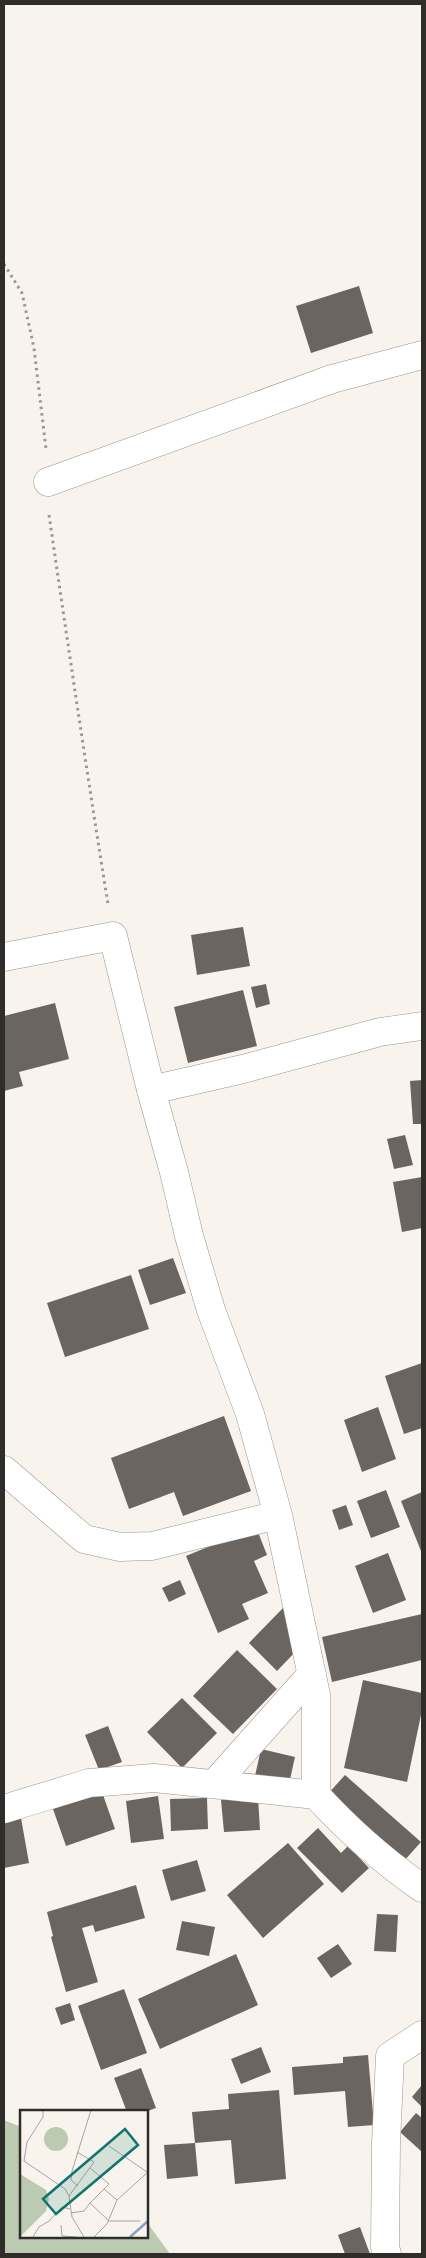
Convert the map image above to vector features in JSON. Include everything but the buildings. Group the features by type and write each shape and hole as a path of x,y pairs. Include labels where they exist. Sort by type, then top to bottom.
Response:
{"street":[{"path":"48,482 332,380 422,355"},
{"path":"4,958 113,936 194,1255 211,1310 250,1414 278,1515 316,1695 316,1795"},
{"path":"151,1090 243,1069 380,1032 422,1026"},
{"path":"4,1470 84,1538 120,1547 152,1546 278,1515"},
{"path":"215,1783 312,1674"},
{"path":"4,1808 89,1783 154,1778 316,1795 356,1836 393,1868 422,1888"},
{"path":"387,2254 385,2247 386,2143 390,2056 422,2035"}],"path":[{"path":"4,264 22,293 34,348 44,424 49,515 64,604 73,689 113,936"}],"green space":[{"path":"4,2120 20,2127 20,2238 148,2238 148,2224 170,2254 4,2254"}]}
